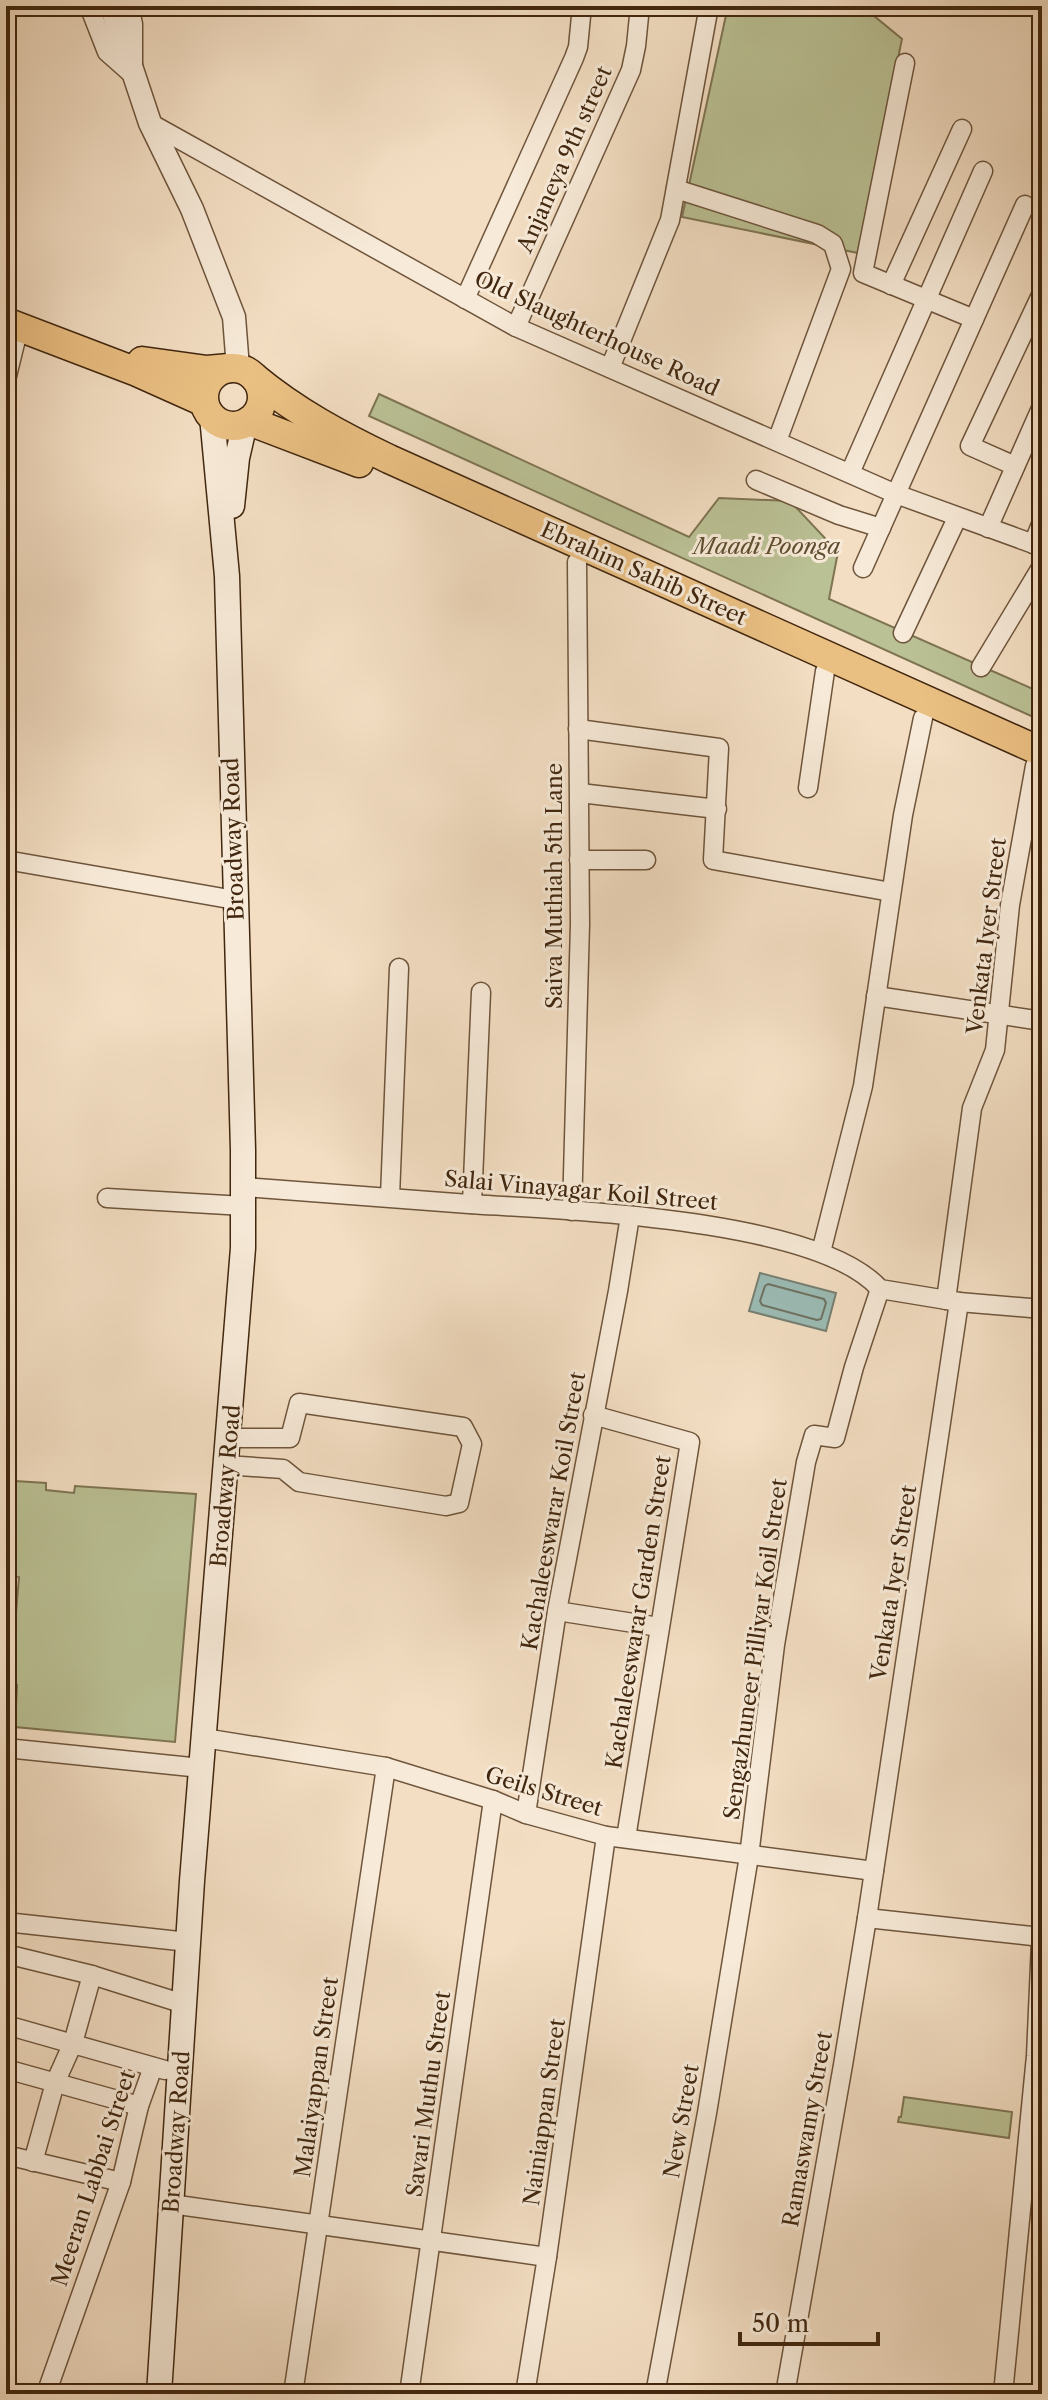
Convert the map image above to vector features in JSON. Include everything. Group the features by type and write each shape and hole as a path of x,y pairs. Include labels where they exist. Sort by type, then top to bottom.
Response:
{"main road":[{"path":"12,324 63,344 137,372 208,409 221,423 230,426 247,422 256,415 262,396 241,371 180,368 63,344"},
{"path":"208,409 207,384 220,371 241,371"},
{"name":"Ebrahim Sahib Street","path":"241,371 294,408 349,440 1040,762"},
{"name":"Broadway Road","path":"159,2394 188,1942 243,1261 244,1196 227,576 208,409"},
{"name":"Ebrahim Sahib Street","path":"247,422 384,474 825,671 923,718 1040,762"},
{"name":"Broadway Road","path":"227,576 234,480 247,422"}],"street":[{"path":"89,6 107,52 133,75"},
{"path":"111,6 150,123 192,209 234,317 241,371"},
{"path":"129,6 133,24 133,75"},
{"path":"465,299 574,58 582,6"},
{"name":"Anjaneya 9th street","path":"516,327 631,70 640,6"},
{"path":"610,368 670,220 709,6"},
{"path":"905,63 863,273 974,319"},
{"name":"Old Slaughterhouse Road","path":"150,123 516,327 896,494 1037,546"},
{"path":"891,285 962,129"},
{"path":"850,473 983,171"},
{"path":"676,189 817,234 833,244 841,269 777,441"},
{"path":"863,568 1025,205"},
{"path":"1015,466 970,446 1042,293"},
{"path":"6,380 12,324"},
{"path":"988,528 1042,406"},
{"path":"756,480 839,515 881,528"},
{"path":"903,633 957,518"},
{"path":"1037,546 1042,522"},
{"name":"Saiva Muthiah 5th Lane","path":"572,1211 580,924 577,562"},
{"path":"981,667 1042,566"},
{"path":"808,788 825,671"},
{"path":"821,1252 863,1086 903,815 923,718"},
{"path":"578,729 719,748 713,860 891,892"},
{"name":"Venkata Iyer Street","path":"874,1871 953,1301 972,1108 995,1050 1010,905 1040,762"},
{"path":"580,793 717,809"},
{"path":"6,860 235,900"},
{"path":"579,860 646,860"},
{"path":"390,1197 399,968"},
{"path":"472,1204 481,992"},
{"path":"876,996 1042,1021"},
{"name":"Salai Vinayagar Koil Street","path":"107,1198 390,1197 720,1226 821,1252 872,1279 880,1289 953,1301 1042,1309"},
{"name":"Kachaleeswarar Koil Street","path":"526,1814 557,1611 630,1216"},
{"name":"Sengazhuneer Pilliyar Koil Street","path":"749,1856 775,1645 806,1462 814,1435 835,1438 880,1289"},
{"path":"226,1465 283,1469 299,1482 446,1506 459,1503 472,1444 463,1427 299,1403 290,1438 229,1438"},
{"name":"Kachaleeswarar Garden Street","path":"593,1415 690,1442 626,1838"},
{"path":"557,1611 659,1627"},
{"name":"Geils Street","path":"204,1738 386,1767 493,1800 526,1814 606,1836 874,1871"},
{"path":"6,1748 201,1768"},
{"name":"Malaiyappan Street","path":"293,2394 386,1767"},
{"name":"Savari Muthu Street","path":"409,2394 493,1800"},
{"name":"Nainiappan Street","path":"525,2394 606,1836"},
{"name":"New Street","path":"655,2394 707,2113 749,1856"},
{"name":"Ramaswamy Street","path":"785,2394 874,1871"},
{"path":"867,1918 1041,1928 1039,2057 1003,2394"},
{"path":"6,1922 188,1942"},
{"path":"6,1954 92,1975 184,2004"},
{"path":"33,2162 55,2083 73,2043 92,1975"},
{"path":"6,2025 179,2074"},
{"name":"Meeran Labbai Street","path":"46,2394 121,2182 139,2106 153,2067"},
{"path":"6,2069 139,2106"},
{"path":"6,2155 121,2182"},
{"path":"171,2204 547,2257"}],"green space":[{"path":"728,6 862,6 902,39 858,253 682,217"},
{"name":"Maadi Poonga","path":"379,394 689,537 719,498 790,501 838,552 829,599 1042,693 1042,721 369,416"},
{"path":"15,1481 46,1483 46,1490 74,1493 75,1486 196,1494 175,1742 15,1727 17,1685 10,1685 19,1577 6,1575 6,1527 13,1527"},
{"path":"904,2097 1012,2112 1009,2138 898,2122"}],"water":[{"path":"760,1273 836,1293 826,1331 749,1311"}]}
